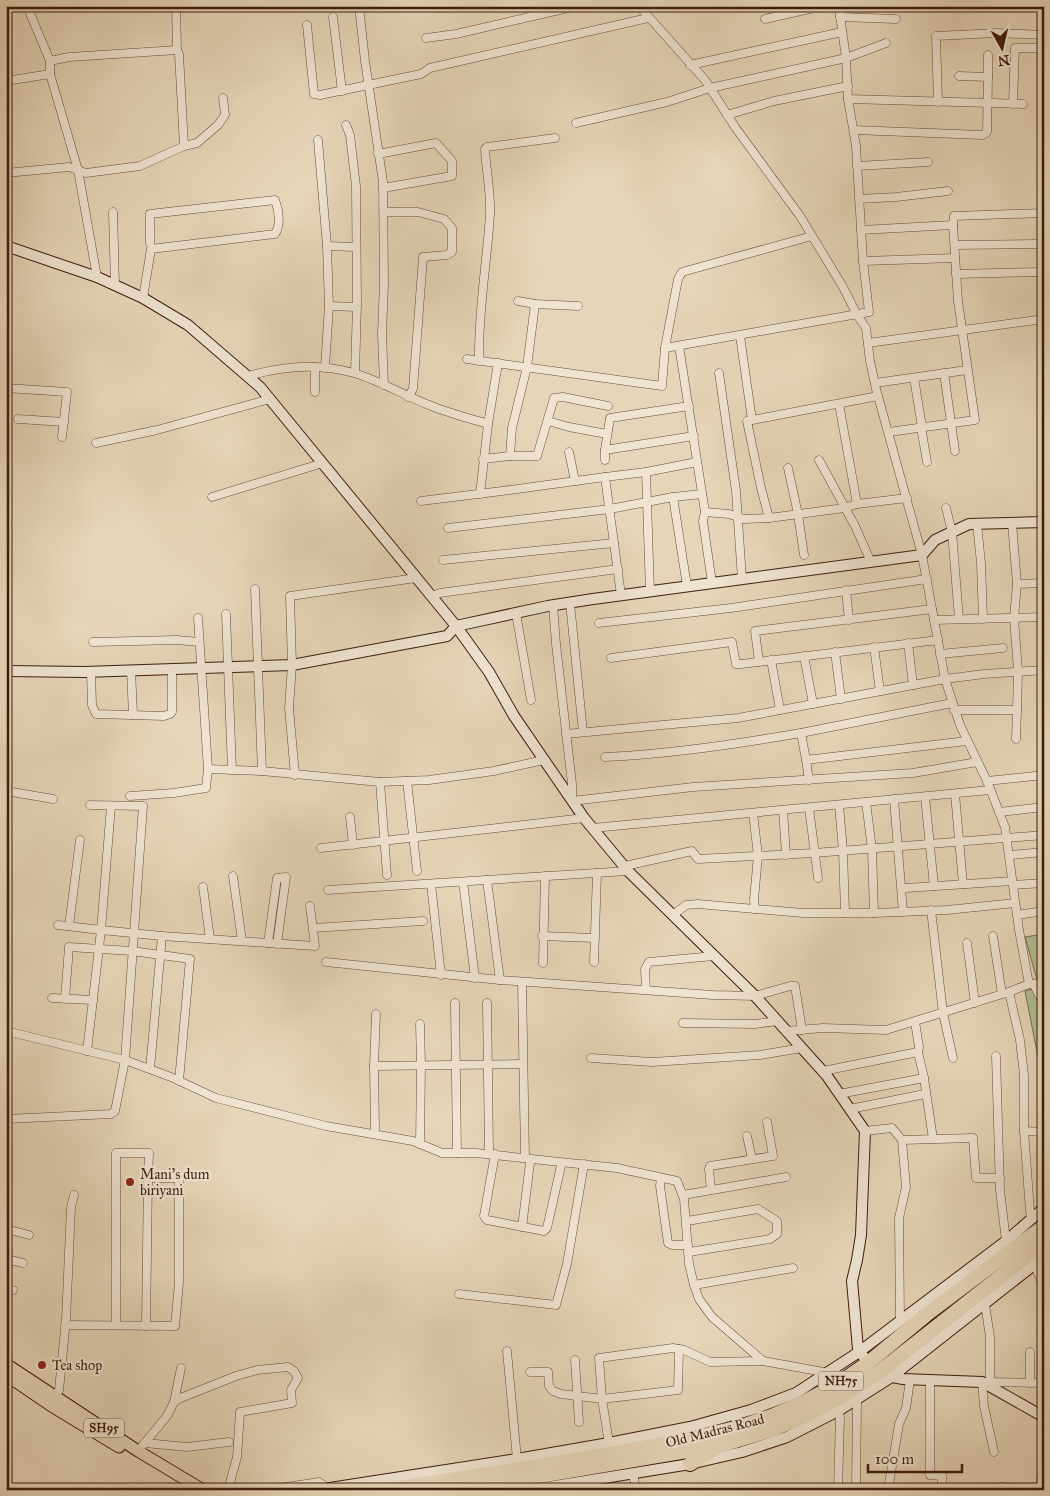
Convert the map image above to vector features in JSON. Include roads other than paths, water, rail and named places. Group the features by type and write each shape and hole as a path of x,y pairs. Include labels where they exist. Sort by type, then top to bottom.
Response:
{"highway":[{"name":"Old Madras Road","path":"388,1490 681,1441 739,1427 774,1415 836,1385 864,1358 926,1315 1044,1226"},
{"name":"Old Madras Road","path":"458,1490 722,1445 774,1429 808,1415 885,1375 1031,1260 1044,1242"},
{"path":"690,1464 722,1445"}],"main road":[{"name":"SH95","path":"6,1364 52,1401 142,1447 195,1489"},
{"name":"SH95","path":"6,1375 195,1489"}],"street":[{"path":"28,6 50,61 50,74 78,170 97,277"},
{"path":"176,6 177,50 179,54 184,146"},
{"path":"358,6 383,188 384,283 382,334 384,385"},
{"path":"439,8 450,6"},
{"path":"426,38 456,34 577,6"},
{"path":"639,6 710,88 800,216 843,287 856,315 866,328"},
{"path":"765,19 823,6"},
{"path":"841,6 840,17 846,58 848,99 854,130 863,261 869,312 866,328 875,384 922,555 945,679 953,706 967,740 1000,812 1008,838 1015,903 1032,984 1044,999"},
{"path":"332,17 342,91"},
{"path":"840,17 896,19"},
{"path":"307,25 314,94 320,95 421,74 430,68 648,18"},
{"path":"690,65 842,32"},
{"path":"938,102 936,36 996,33 1044,35"},
{"path":"576,123 659,104 710,88 846,58 886,43"},
{"path":"1013,104 1015,48 1044,48"},
{"path":"50,61 69,57 177,50"},
{"path":"854,130 983,135 987,132 988,55"},
{"path":"6,81 50,74"},
{"path":"959,76 988,77"},
{"path":"728,115 774,101 848,86"},
{"path":"6,173 69,167 86,173 140,166 184,146 197,143 218,125 225,115 223,98"},
{"path":"848,99 1022,104"},
{"path":"346,125 350,135 356,186 358,304 356,307 355,373"},
{"path":"479,361 480,318 490,212 490,186 485,149 487,147 555,138"},
{"path":"318,140 327,246 328,306 325,368"},
{"path":"378,154 436,143 452,161 452,176 383,188"},
{"path":"857,166 928,162"},
{"path":"859,199 948,191"},
{"path":"143,298 151,249 275,234 279,228 276,200 150,214 150,244"},
{"path":"113,212 115,285"},
{"path":"384,212 418,212 444,219 452,228 452,252 447,255 423,257 413,389 408,397"},
{"path":"889,432 974,420 956,274 954,216 1044,213"},
{"path":"861,230 954,225"},
{"path":"467,359 662,386 665,348 678,279 682,272 812,236"},
{"path":"955,245 1036,244"},
{"path":"6,246 97,277 143,298 188,325 260,386 456,626 489,672 514,716 584,818 626,869 755,996 823,1071 865,1131 861,1235 852,1281 856,1332 864,1358"},
{"path":"327,246 356,247"},
{"path":"863,261 955,258"},
{"path":"956,274 1039,272"},
{"path":"518,301 535,304 578,306"},
{"path":"510,456 512,428 527,367 535,304"},
{"path":"328,306 356,307"},
{"path":"665,348 869,312"},
{"path":"868,344 1044,319"},
{"path":"740,336 752,420"},
{"path":"679,346 705,512 703,521 712,583"},
{"path":"480,494 483,460 498,363"},
{"path":"315,368 315,392"},
{"path":"248,376 272,369 325,368 355,373 408,397 488,424"},
{"path":"875,384 967,370"},
{"path":"719,373 736,491 742,579"},
{"path":"944,373 955,451"},
{"path":"914,378 927,462"},
{"path":"6,388 67,392 62,436"},
{"path":"769,518 747,421 878,396"},
{"path":"483,460 510,456 537,456 554,398 563,397 608,406"},
{"path":"96,443 156,430 270,399"},
{"path":"839,404 857,504"},
{"path":"605,460 610,418 689,406"},
{"path":"18,419 64,422"},
{"path":"548,421 607,434"},
{"path":"605,450 694,436"},
{"path":"570,452 575,481"},
{"path":"819,460 855,526 871,562"},
{"path":"421,501 646,472 698,462"},
{"path":"212,497 322,463"},
{"path":"788,468 798,514 804,555"},
{"path":"646,472 650,591"},
{"path":"605,476 621,595"},
{"path":"448,528 610,509 647,501 702,494"},
{"path":"674,497 686,586"},
{"path":"705,512 730,514 744,519 769,518 906,498"},
{"path":"946,508 952,532 959,619"},
{"path":"6,671 91,672 292,665 447,636 456,626 553,605 922,555 935,540 969,524 1044,522"},
{"path":"1012,523 1017,584 1014,618 1018,671 1016,739"},
{"path":"977,524 981,563 983,619"},
{"path":"443,560 614,543"},
{"path":"431,596 509,583 618,569"},
{"path":"295,774 289,708 292,665 290,596 416,578"},
{"path":"599,624 731,608 927,579"},
{"path":"1017,584 1044,583"},
{"path":"255,589 262,771"},
{"path":"846,590 849,620"},
{"path":"570,603 583,732"},
{"path":"553,605 572,801"},
{"path":"760,662 755,631 932,609"},
{"path":"516,613 531,700"},
{"path":"226,614 232,770"},
{"path":"934,620 1044,617"},
{"path":"130,796 174,793 206,788 208,769 198,618"},
{"path":"93,642 177,640 199,642"},
{"path":"611,658 732,642 736,664 938,640"},
{"path":"908,643 913,685"},
{"path":"874,647 880,691"},
{"path":"940,654 1003,648"},
{"path":"835,652 841,699"},
{"path":"804,656 813,704"},
{"path":"771,660 780,710"},
{"path":"91,672 92,705 96,714 133,716 170,714 174,704 172,669"},
{"path":"131,670 133,716"},
{"path":"566,734 738,718 945,679 1044,670"},
{"path":"605,758 701,749 953,706 1017,710"},
{"path":"801,733 809,780"},
{"path":"806,760 967,740"},
{"path":"987,781 1043,776 1044,758"},
{"path":"208,769 262,771 380,782 429,780 494,771 544,760"},
{"path":"572,801 693,786 913,772 977,762"},
{"path":"407,781 417,871"},
{"path":"380,782 387,875"},
{"path":"593,828 990,790"},
{"path":"6,792 53,799"},
{"path":"955,794 963,884"},
{"path":"924,796 934,886"},
{"path":"894,799 903,912"},
{"path":"866,802 872,849 874,913"},
{"path":"839,805 843,851 844,913"},
{"path":"6,1119 111,1114 115,1111 125,1060 143,806 90,806"},
{"path":"87,1051 101,930 111,806"},
{"path":"1000,812 1044,806"},
{"path":"809,808 818,878"},
{"path":"783,810 786,855"},
{"path":"753,813 758,856 754,899 755,909"},
{"path":"350,817 354,845"},
{"path":"321,848 584,818"},
{"path":"328,890 597,873 626,869 692,851 698,859 786,855 1044,835"},
{"path":"69,926 80,840"},
{"path":"1010,855 1044,852"},
{"path":"594,962 597,873"},
{"path":"233,876 242,941"},
{"path":"543,963 542,936 545,876"},
{"path":"286,877 273,943 277,878 286,877"},
{"path":"487,880 500,980"},
{"path":"463,882 475,978"},
{"path":"906,888 963,884 1044,882"},
{"path":"431,884 441,975"},
{"path":"203,887 210,939"},
{"path":"673,915 686,905 698,904 803,914 903,912 1015,903"},
{"path":"58,925 162,936 315,946 310,906"},
{"path":"931,910 943,1013 953,1058"},
{"path":"1017,915 1044,911"},
{"path":"312,928 423,921"},
{"path":"150,1069 162,936"},
{"path":"542,936 595,938"},
{"path":"993,936 1006,993 1020,1040 1024,1075 1024,1131 1031,1218"},
{"path":"966,943 975,1003"},
{"path":"65,999 69,947 132,951 190,959 179,1080"},
{"path":"646,990 645,970 649,962 714,956"},
{"path":"326,962 475,978 713,995 755,996 795,986 802,1030"},
{"path":"522,982 527,1160 522,1227"},
{"path":"786,1031 823,1028 886,1030 1032,984 1044,983"},
{"path":"52,998 93,1000"},
{"path":"455,1003 457,1153"},
{"path":"487,1003 487,1064 492,1152 484,1216 487,1220 544,1231 547,1228 561,1166"},
{"path":"375,1129 374,1066 376,1014"},
{"path":"683,1023 755,1024 778,1021"},
{"path":"915,1022 918,1052 924,1078 925,1094 928,1099 933,1140"},
{"path":"420,1024 420,1144"},
{"path":"6,1031 125,1060 179,1080 216,1098 326,1126 413,1140 442,1153 492,1152 527,1160 617,1168 678,1181 683,1195 689,1264 699,1299 712,1317 763,1361"},
{"path":"591,1058 652,1062 760,1055 802,1048"},
{"path":"823,1071 918,1052"},
{"path":"996,1056 1000,1178 1006,1241"},
{"path":"374,1066 523,1064"},
{"path":"839,1094 924,1078"},
{"path":"850,1109 925,1094"},
{"path":"712,1190 710,1166 773,1156 767,1122"},
{"path":"865,1131 892,1128 902,1140 906,1187 899,1218 900,1320"},
{"path":"1024,1131 1044,1132"},
{"path":"748,1136 752,1160"},
{"path":"902,1140 973,1138 976,1178 1000,1178"},
{"path":"116,1325 116,1153 148,1153 146,1326"},
{"path":"459,1294 556,1305 566,1264 584,1164"},
{"path":"683,1195 786,1177"},
{"path":"65,1325 175,1326 179,1282 179,1178 148,1178"},
{"path":"661,1178 660,1186 668,1243 672,1245 688,1248 770,1239 777,1234 777,1221 758,1209 686,1221"},
{"path":"52,1401 59,1390 65,1325 71,1208 74,1195"},
{"path":"267,1490 320,1482 322,1489 517,1459 690,1427 751,1410 796,1393 829,1373 864,1358 900,1320 1006,1241 1044,1208"},
{"path":"6,1229 29,1235"},
{"path":"530,1490 690,1464 742,1452 787,1438 856,1400 885,1375 985,1304 1031,1260 1044,1257"},
{"path":"6,1259 23,1263"},
{"path":"1031,1260 1042,1277 1044,1288"},
{"path":"694,1285 793,1268"},
{"path":"985,1304 990,1338 984,1406 994,1452"},
{"path":"609,1443 602,1399 599,1358 672,1348 710,1362 763,1361 829,1373"},
{"path":"530,1372 548,1372 549,1386 553,1391 577,1396 602,1399 678,1390 679,1349"},
{"path":"507,1351 517,1459"},
{"path":"1030,1352 1030,1382"},
{"path":"575,1360 579,1422"},
{"path":"174,1402 236,1376 257,1370 288,1367 297,1375 298,1378 291,1390 292,1403 240,1412 237,1456 228,1490"},
{"path":"142,1447 167,1416 174,1402 181,1368"},
{"path":"885,1375 910,1380 1044,1383"},
{"path":"888,1490 899,1424 906,1408 910,1380"},
{"path":"930,1380 930,1475 942,1476 942,1490"},
{"path":"986,1382 1044,1417"},
{"path":"856,1400 856,1490"},
{"path":"838,1411 840,1417 838,1490"},
{"path":"142,1447 187,1447 229,1442"},
{"path":"996,1490 1001,1487 1038,1490 1044,1464"},
{"path":"633,1473 636,1490"}],"place":[{"name":"Mani's dum biriyani","path":"130,1182"},
{"name":"Tea shop","path":"42,1365"}]}
